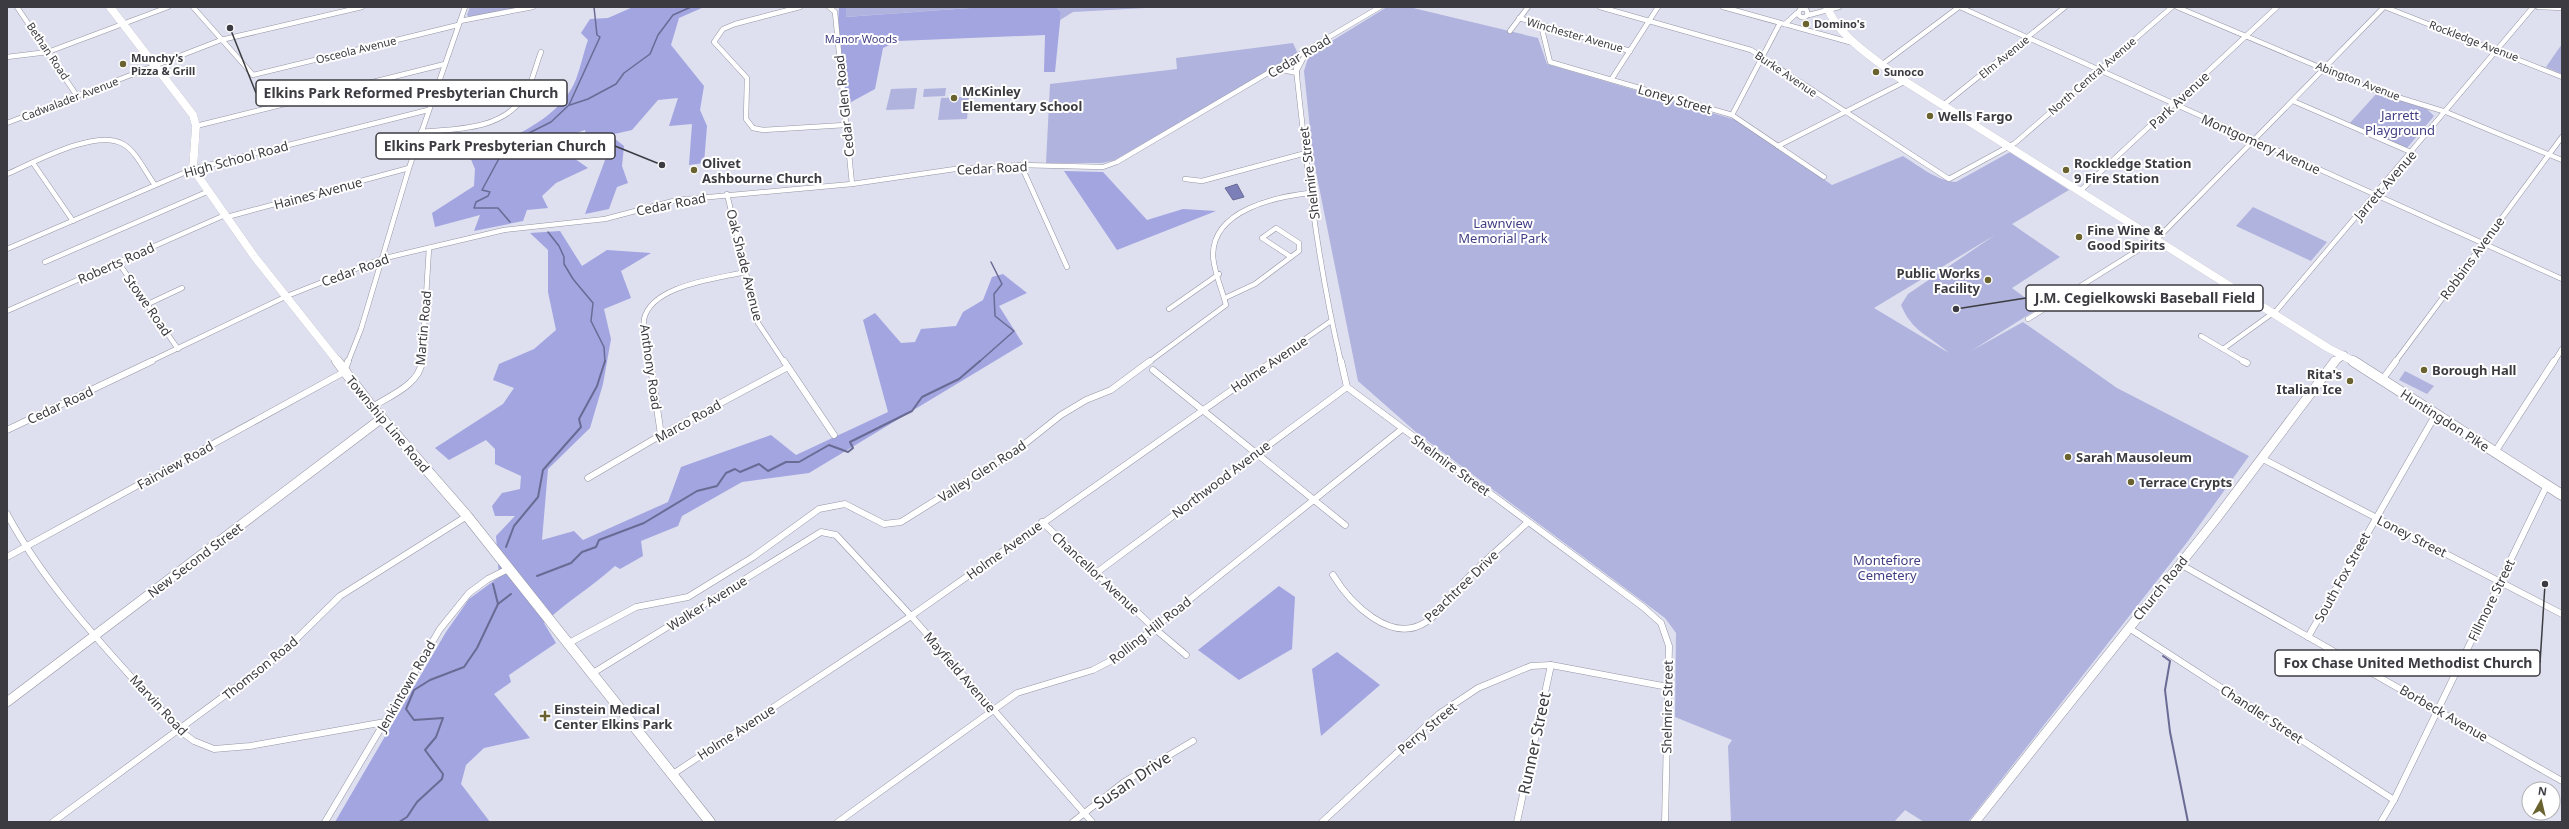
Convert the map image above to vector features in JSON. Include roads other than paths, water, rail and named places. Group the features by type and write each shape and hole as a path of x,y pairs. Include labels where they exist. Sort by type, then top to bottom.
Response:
{"main road":[{"path":"110,7 189,109 196,126 193,169"},
{"name":"Huntingdon Pike","path":"1828,8 1832,20 1853,43 1943,105 2275,312 2334,346 2344,355 2382,380 2562,494"},
{"name":"Huntingdon Pike","path":"1828,8 1853,35 1906,80"},
{"name":"Township Line Road","path":"193,169 254,256 288,296 344,372 372,407 467,516 710,822"}],"street":[{"name":"Bethan Road","path":"17,7 78,96"},
{"path":"7,57 48,52 168,7"},
{"path":"194,8 202,7"},
{"name":"Cadwalader Avenue","path":"7,123 221,40 362,7"},
{"path":"344,372 361,329 381,259 428,110 465,7"},
{"name":"Osceola Avenue","path":"221,40 253,75 459,23 533,7"},
{"path":"800,7 748,19 723,29 714,42 747,78 746,119 753,128 763,130 845,124"},
{"name":"Cedar Glen Road","path":"829,7 835,12 852,184"},
{"name":"Cedar Road","path":"7,430 288,296 381,259 504,230 605,219 677,200 727,194 852,184 955,169 1021,166 1103,167 1117,162 1307,52 1380,7"},
{"path":"1510,31 1528,7"},
{"name":"Burke Avenue","path":"1600,7 1751,50 1763,56 1767,61 1944,178 1954,178"},
{"path":"1611,80 1658,7"},
{"path":"1723,7 1853,43"},
{"path":"1797,7 1806,13"},
{"path":"1791,20 1797,13 1819,12 1828,8 1840,7"},
{"path":"1884,62 1960,7"},
{"name":"Montgomery Avenue","path":"1960,7 2562,279"},
{"name":"Elm Avenue","path":"1943,105 2065,7"},
{"name":"North Central Avenue","path":"1954,178 2011,146 2172,7"},
{"name":"Abington Avenue","path":"2177,7 2371,89 2446,112 2562,160"},
{"name":"Park Avenue","path":"2081,190 2175,104 2277,7"},
{"path":"2028,319 2157,238 2384,7"},
{"name":"Rockledge Avenue","path":"2384,7 2498,50 2562,77"},
{"name":"Jarrett Avenue","path":"2223,349 2275,312 2446,112 2533,7"},
{"path":"2538,7 2562,8"},
{"path":"194,8 221,40"},
{"path":"1732,115 1763,56 1783,24 1806,13"},
{"name":"Winchester Avenue","path":"1520,18 1630,51"},
{"name":"Loney Street","path":"1541,25 1550,62 1732,115 1824,177"},
{"path":"421,132 481,124 502,116 513,108 527,90 541,52"},
{"path":"1278,69 1297,72 1307,52"},
{"name":"Shelmire Street","path":"1295,59 1309,193 1331,321 1347,387 1643,607 1661,623 1669,646 1665,822"},
{"path":"196,126 445,64"},
{"path":"1778,146 1906,80"},
{"path":"2293,101 2412,152"},
{"name":"High School Road","path":"7,249 193,169 428,110"},
{"name":"Robbins Avenue","path":"2382,380 2562,137"},
{"path":"7,174 89,141 102,138 114,139 123,144 155,185"},
{"path":"1185,179 1202,181 1306,153"},
{"path":"33,163 73,221"},
{"path":"1021,166 1067,267"},
{"name":"Haines Avenue","path":"226,216 409,168"},
{"path":"45,262 209,191"},
{"path":"1291,257 1262,238 1276,228 1299,243 1299,251 1263,280 1236,295 1225,298 1213,255 1218,238 1236,217 1262,203 1287,195 1309,193"},
{"name":"Oak Shade Avenue","path":"727,194 758,323 834,435"},
{"name":"Roberts Road","path":"7,311 226,216"},
{"name":"Martin Road","path":"372,407 410,383 421,370 429,248"},
{"name":"Stowe Road","path":"118,262 178,349"},
{"name":"Anthony Road","path":"661,435 644,320 652,303 670,291 745,272"},
{"path":"1169,309 1219,274"},
{"path":"148,304 182,288"},
{"name":"Valley Glen Road","path":"569,643 636,607 688,597 753,557 820,509 831,504 852,504 876,521 894,524 912,516 1022,446 1061,415 1086,400 1111,390 1226,305 1225,298"},
{"name":"Holme Avenue","path":"673,774 911,616 1042,522 1331,321"},
{"path":"2201,336 2247,363"},
{"path":"2495,452 2562,349"},
{"name":"Church Road","path":"1975,822 2180,564 2333,363 2344,355"},
{"name":"Marco Road","path":"588,478 661,435 788,367"},
{"path":"1153,370 1345,525"},
{"name":"Fairview Road","path":"7,557 344,372"},
{"name":"Northwood Avenue","path":"1096,573 1256,452 1347,387"},
{"name":"South Fox Street","path":"2308,637 2436,414"},
{"name":"New Second Street","path":"7,702 382,418"},
{"name":"Rolling Hill Road","path":"838,822 1016,693 1039,684 1077,677 1100,668 1154,628 1402,429"},
{"name":"Loney Street","path":"2261,458 2562,614"},
{"name":"Fillmore Street","path":"2381,822 2394,800 2536,511 2547,485"},
{"name":"Marvin Road","path":"7,514 25,548 95,635 179,730 194,741 214,749 250,746 385,722"},
{"name":"Thomson Road","path":"53,822 281,654 340,596 467,516"},
{"name":"Chancellor Avenue","path":"1042,522 1154,628 1186,655"},
{"name":"Peachtree Drive","path":"1334,575 1339,587 1382,623 1398,629 1413,628 1430,619 1464,582 1528,522"},
{"name":"Mayfield Avenue","path":"821,532 836,535 911,616 1092,822"},
{"name":"Walker Avenue","path":"593,673 821,532"},
{"name":"Borbeck Avenue","path":"2180,564 2438,709 2562,781"},
{"name":"Jenkintown Road","path":"325,822 440,628 469,593 488,579 508,569"},
{"name":"Chandler Street","path":"2129,628 2394,800"},
{"name":"Perry Street","path":"1322,822 1439,714 1478,688 1531,666 1551,665 1668,687"},
{"name":"Runner Street","path":"1517,822 1551,665"},
{"name":"Susan Drive","path":"1073,822 1124,782 1193,741"}],"waterway":[{"path":"510,222 498,208 474,208 476,202 488,196 490,192 482,190 502,153 521,137 551,122 569,105 600,37 597,35 594,7"},
{"path":"570,105 588,99 616,84 624,73 650,54 658,35 673,15 691,7"},
{"path":"548,232 559,246 564,257 564,264 573,279 593,303 591,321 604,347 605,361"},
{"path":"979,362 1014,331 995,316 994,294 1002,284 991,262"},
{"path":"506,547 514,526 538,497 543,470 581,427 579,419 597,386 605,361"},
{"path":"537,576 571,563 582,552 596,547 599,540 644,523 697,491 717,486 726,473 735,469 740,472 759,464 768,471 786,462 799,462 829,445 848,452 853,448 850,442 912,411 922,397 959,379 980,361"},
{"path":"493,584 498,604"},
{"path":"498,604 511,594"},
{"path":"399,822 407,817 417,802 442,779 443,774 425,750 436,737 443,718 414,720 406,709 414,690 430,680 464,667 477,648 498,604"},
{"path":"2163,656 2170,661 2165,690 2170,732 2188,822"}],"place":[{"name":"Domino's","path":"1806,24"},
{"name":"Elkins Park Reformed Presbyterian Church","path":"230,28"},
{"name":"Munchy's Pizza & Grill","path":"123,64"},
{"name":"Sunoco","path":"1876,72"},
{"name":"McKinley Elementary School","path":"954,98"},
{"name":"Wells Fargo","path":"1930,116"},
{"name":"Elkins Park Presbyterian Church","path":"662,165"},
{"name":"Olivet Ashbourne Church","path":"694,170"},
{"name":"Rockledge Station 9 Fire Station","path":"2066,170"},
{"name":"Fine Wine & Good Spirits","path":"2079,237"},
{"name":"Public Works Facility","path":"1988,280"},
{"name":"J.M. Cegielkowski Baseball Field","path":"1956,309"},
{"name":"Borough Hall","path":"2424,370"},
{"name":"Rita's Italian Ice","path":"2350,381"},
{"name":"Sarah Mausoleum","path":"2068,457"},
{"name":"Terrace Crypts","path":"2131,482"},
{"name":"Fox Chase United Methodist Church","path":"2545,584"},
{"name":"Einstein Medical Center Elkins Park","path":"545,716"}],"park label":[{"name":"Manor Woods","path":"861,39"},
{"name":"Jarrett Playground","path":"2400,122"},
{"name":"Lawnview Memorial Park","path":"1503,230"},
{"name":"Montefiore Cemetery","path":"1887,568"}]}
